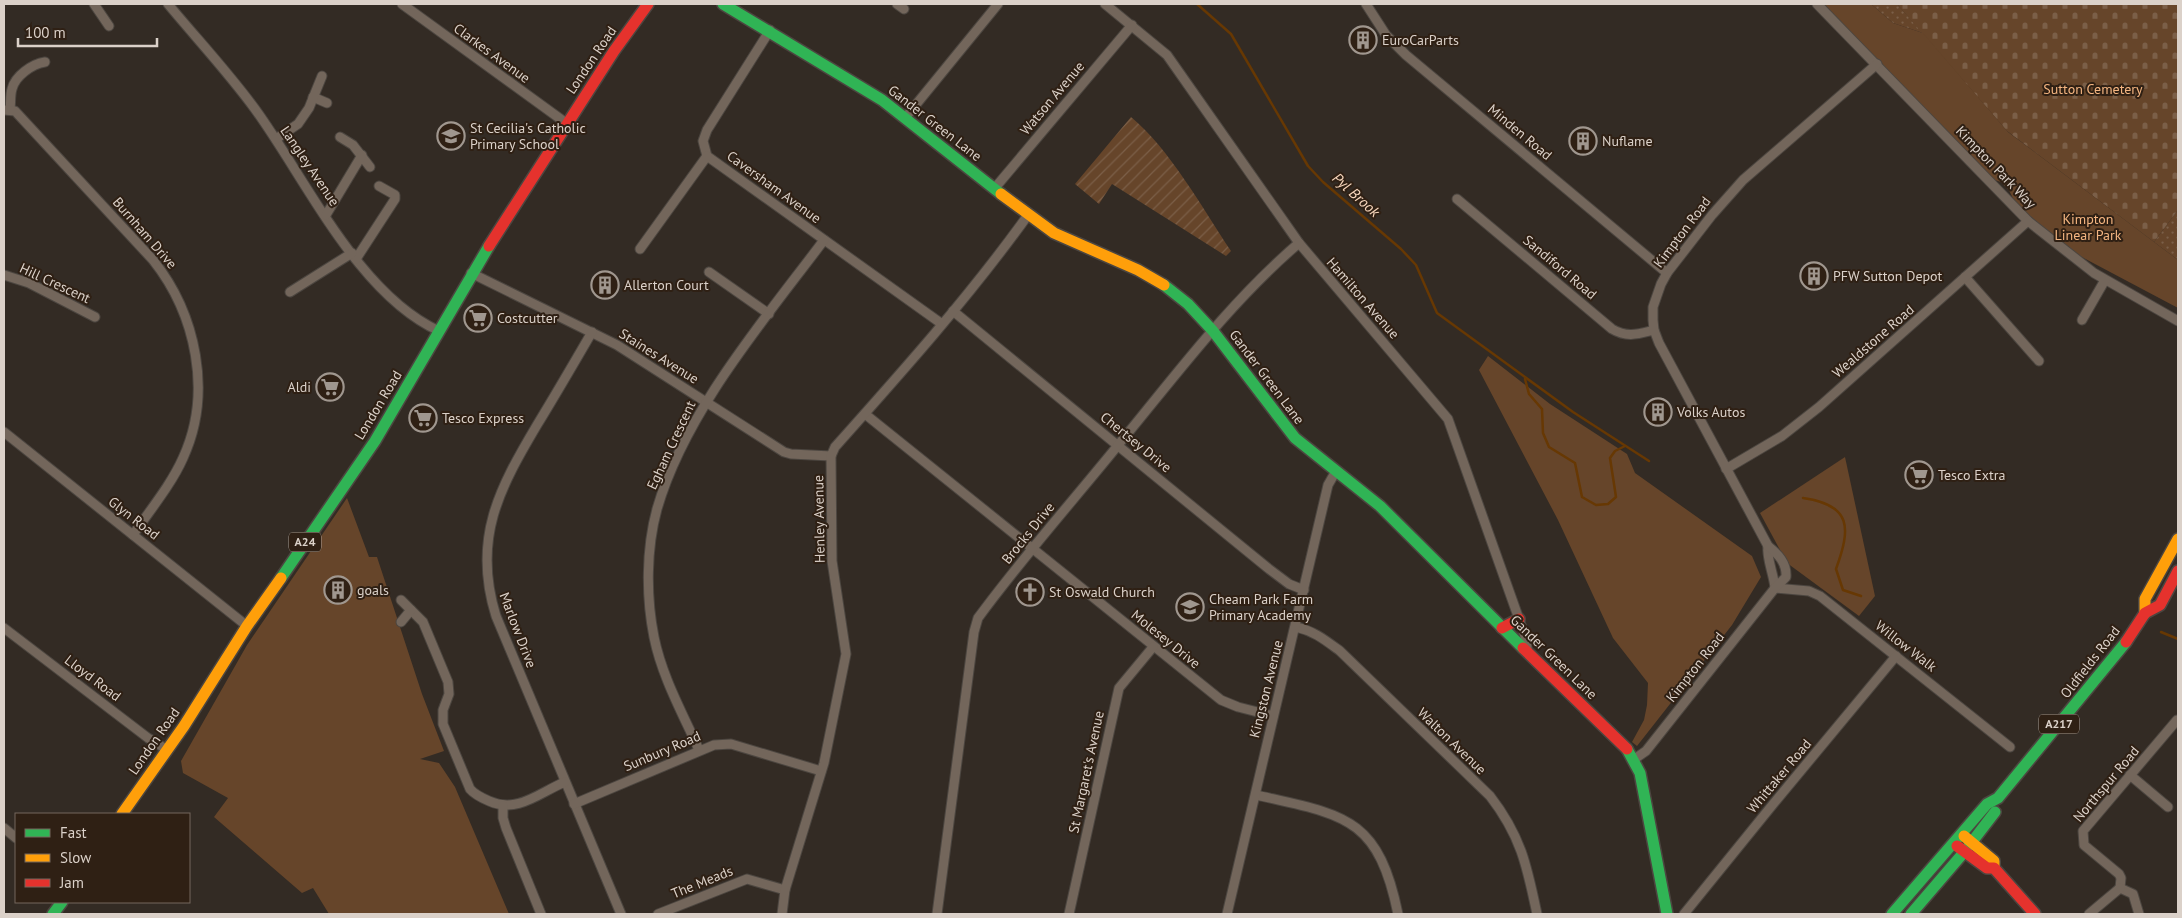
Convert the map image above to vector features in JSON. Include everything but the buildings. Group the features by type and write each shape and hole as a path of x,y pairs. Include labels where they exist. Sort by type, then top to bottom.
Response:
{"main road":[{"name":"London Road","path":"123,813 207,691 246,626 375,440 471,273 566,123 648,4"},
{"name":"Gander Green Lane","path":"723,4 770,30 882,100 1028,215 1069,241 1138,270 1154,279 1188,304 1213,331 1294,438 1380,506 1502,628 1613,733 1628,750 1640,773 1645,794 1667,914"},
{"name":"Oldfields Road","path":"2145,613 2145,599 2178,539"},
{"name":"Oldfields Road","path":"1892,914 1987,804 1998,798 2120,652 2145,613 2160,605 2178,572"},
{"path":"1502,628 1520,619"},
{"name":"Oldfields Road","path":"1911,914 1969,847 1995,811 1998,798"},
{"path":"1958,839 1969,847 1987,868 1994,868 2035,914"},
{"path":"53,914 61,903"}],"street":[{"path":"94,4 109,26"},
{"name":"Langley Avenue","path":"168,4 224,71 276,140 354,256 382,289 408,313 439,331"},
{"name":"Clarkes Avenue","path":"402,4 566,123"},
{"path":"905,118 998,4"},
{"name":"Hamilton Avenue","path":"1105,4 1167,55 1299,243 1448,419 1528,642 1527,652"},
{"name":"Minden Road","path":"1366,4 1386,36 1406,55 1667,273"},
{"name":"Kimpton Park Way","path":"1817,4 2028,221 2056,245 2106,280 2178,321"},
{"name":"Watson Avenue","path":"994,189 1132,25"},
{"name":"Caversham Avenue","path":"770,30 707,130 703,141 708,156 942,324"},
{"path":"10,110 14,83 31,67 45,62"},
{"name":"Kimpton Road","path":"1633,760 1646,750 1786,577 1787,572 1777,554 1768,546 1698,418 1654,330 1653,307 1667,273 1712,215 1743,180 1877,64"},
{"path":"276,140 298,124 322,76"},
{"path":"313,97 328,103"},
{"name":"Burnham Drive","path":"10,110 163,273 177,297 189,330 197,363 199,394 193,432 176,471 133,535"},
{"path":"340,137 353,146 370,167"},
{"path":"326,215 362,155"},
{"path":"640,250 708,156"},
{"path":"290,292 354,256 395,199 395,195 379,186"},
{"name":"Sandiford Road","path":"1456,199 1612,329 1621,334 1628,335 1654,330"},
{"name":"Henley Avenue","path":"782,914 785,890 821,771 846,654 831,546 831,456 835,447 953,311 1028,215"},
{"name":"Wealdstone Road","path":"1726,469 1782,436 1819,407 1890,346 2028,221"},
{"name":"Egham Crescent","path":"699,750 660,661 654,636 649,582 653,532 661,497 671,470 706,402 824,240"},
{"name":"Brocks Drive","path":"937,914 974,632 978,618 1032,548 1213,331 1268,270 1299,243"},
{"path":"709,272 769,314"},
{"name":"Staines Avenue","path":"471,273 626,350 784,452 831,456"},
{"name":"Hill Crescent","path":"4,275 29,283 95,317"},
{"path":"1965,277 2039,361"},
{"path":"2082,320 2106,280"},
{"name":"Chertsey Drive","path":"953,311 1269,569 1289,584 1304,590"},
{"name":"Marlow Drive","path":"592,332 508,474 491,518 487,556 489,594 496,616 621,914"},
{"name":"Molesey Drive","path":"865,414 1221,700 1238,707 1273,716"},
{"name":"Glyn Road","path":"4,432 246,626"},
{"name":"Kingston Avenue","path":"1227,914 1328,485 1336,471"},
{"name":"Kimpton Road","path":"1768,546 1767,554 1776,588"},
{"name":"Willow Walk","path":"1776,588 1809,591 1820,596 2010,746"},
{"path":"401,600 423,622 448,682 449,694 443,710 443,724 466,782 474,793 503,806 512,806 528,801 565,782"},
{"path":"401,622 411,610"},
{"name":"Walton Avenue","path":"1296,627 1321,636 1340,650 1490,796 1508,820 1521,846 1537,914"},
{"name":"Lloyd Road","path":"4,628 148,738 166,749"},
{"name":"St Margaret's Avenue","path":"1069,914 1119,688 1153,647"},
{"name":"Whittaker Road","path":"1684,914 1896,656"},
{"name":"Northspur Road","path":"2139,914 2132,894 2120,888 2121,878 2119,874 2084,845 2082,835 2083,831 2177,720"},
{"name":"Sunbury Road","path":"574,804 714,745 731,744 821,771"},
{"path":"2130,775 2168,807"},
{"path":"1256,795 1323,811 1347,821 1364,834 1375,847 1383,862 1398,914"},
{"path":"503,806 503,818 506,828 541,914"},
{"path":"4,828 15,837"},
{"name":"The Meads","path":"658,914 747,878 785,890"},
{"path":"2089,914 2120,888"}],"green space":[{"name":"Kimpton Linear Park","path":"1822,4 1871,4 1893,23 1923,33 2008,132 2178,260 2178,308 2078,255 2016,205 2009,190 2001,182 1988,178"},
{"path":"1871,4 1897,4 1923,33 1893,23"},
{"name":"Sutton Cemetery","path":"1897,4 2178,4 2178,210 2154,242 2007,131"},
{"path":"1131,117 1159,145 1185,180 1231,251 1226,256 1112,184 1099,204 1075,184"},
{"path":"2178,210 2178,260 2154,242"},
{"path":"1488,356 1550,404 1627,454 1635,473 1752,556 1761,577 1732,625 1637,746 1632,742 1644,720 1648,683 1613,638 1558,520 1479,370"},
{"path":"1845,457 1875,596 1859,616 1787,563 1760,513"},
{"path":"347,498 369,557 377,557 422,694 444,751 420,759 439,763 455,787 509,914 329,914 313,888 302,893 214,817 228,798 183,773 181,761 247,645"}],"waterway":[{"name":"Pyl Brook","path":"1197,4 1231,34 1308,166 1323,182 1401,249 1416,265 1437,313 1573,412 1649,461"},
{"name":"Pyl Brook","path":"1525,379 1529,394 1542,409 1543,433 1549,447 1575,463 1582,497 1596,505 1608,504 1616,497 1610,458 1615,451 1625,446"},
{"name":"Pyl Brook","path":"1803,498 1819,501 1831,506 1839,513 1845,530 1844,542 1836,569 1843,590 1861,596"},
{"path":"2161,632 2178,639"}],"traffic: fast":[{"path":"723,4 882,100 1001,194"},
{"path":"281,578 375,441 489,246"},
{"path":"1164,285 1188,304 1213,331 1295,438 1380,506 1523,648"},
{"path":"1892,914 1987,804 1998,798 2126,642"},
{"path":"1627,749 1640,773 1667,914"},
{"path":"1911,914 1965,851 1995,812"},
{"path":"53,914 61,903"}],"traffic: slow":[{"path":"1001,194 1054,233 1138,270 1164,285"},
{"path":"2145,613 2145,599 2178,539"},
{"path":"123,813 184,726 247,626 281,578"},
{"path":"1964,836 1994,861 1994,868"}],"traffic: jam":[{"path":"489,246 614,51 648,4"},
{"path":"2126,642 2145,613 2160,605 2178,571"},
{"path":"1502,628 1519,619"},
{"path":"1523,648 1627,749"},
{"path":"1957,846 1987,868 1994,868 2035,914"}],"place":[{"name":"EuroCarParts","path":"1363,40"},
{"name":"St Cecilia's Catholic Primary School","path":"451,136"},
{"name":"Nuflame","path":"1583,141"},
{"name":"PFW Sutton Depot","path":"1814,276"},
{"name":"Allerton Court","path":"605,285"},
{"name":"Costcutter","path":"478,318"},
{"name":"Aldi","path":"330,387"},
{"name":"Volks Autos","path":"1658,412"},
{"name":"Tesco Express","path":"423,418"},
{"name":"Tesco Extra","path":"1919,475"},
{"name":"goals","path":"338,590"},
{"name":"St Oswald Church","path":"1030,592"},
{"name":"Cheam Park Farm Primary Academy","path":"1190,607"}]}
